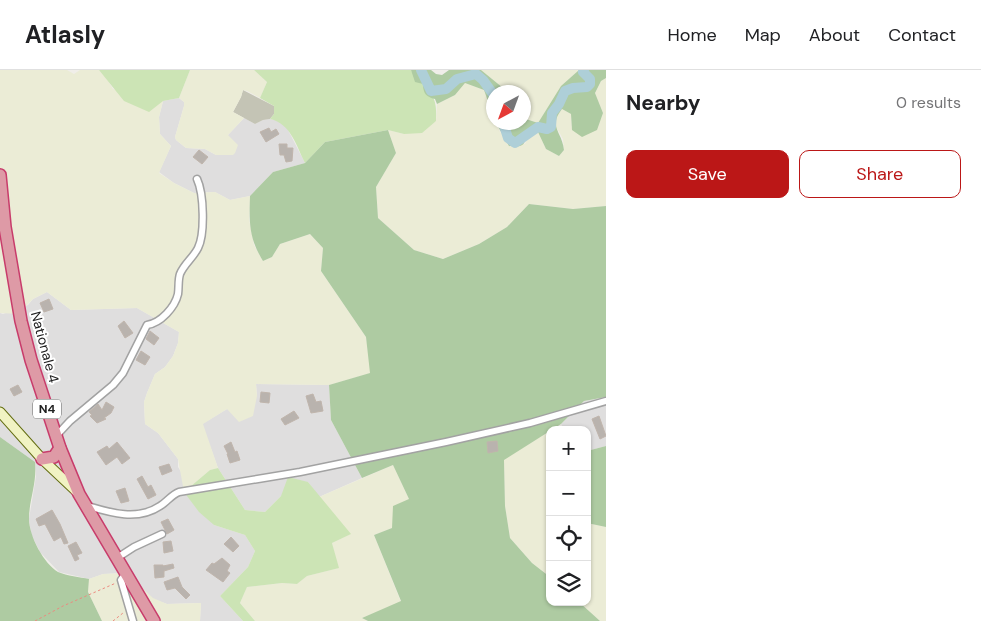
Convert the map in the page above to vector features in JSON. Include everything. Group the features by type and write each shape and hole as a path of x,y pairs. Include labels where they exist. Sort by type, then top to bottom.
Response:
{"highway":[{"name":"Nationale 4","path":"0,176 5,227 22,321 31,360 60,448 79,494 117,558 123,577 154,621"},
{"path":"42,459 54,457 60,448"}],"main road":[{"path":"0,412 42,459 79,494"}],"street":[{"path":"56,436 70,421 113,386 123,373 147,325 156,324 172,308 176,300 180,275 197,249 200,239 202,216 201,190 197,179"},
{"path":"86,506 114,514 136,514 159,507 179,492 300,472 446,442 530,423 606,401"},
{"path":"117,558 134,547 162,534"},
{"path":"123,577 133,621"}],"path":[{"path":"35,621 123,577"},
{"path":"113,621 130,608"}],"shaded area":[{"path":"243,90 274,106 274,114 270,119 255,124 233,112"},
{"path":"179,98 184,102 184,106 175,137 186,148 205,149 216,155 228,135 244,118 255,124 270,119 279,121 287,128 305,163 273,172 250,196 230,200 215,192 194,193 174,183 159,172 171,146 160,134 159,117 163,101"},
{"path":"47,292 71,310 137,308 179,332 178,343 173,356 165,367 155,374 147,393 144,402 145,424 158,433 178,459 178,467 214,525 245,535 255,551 248,567 220,596 243,621 200,621 201,603 167,604 153,599 126,573 103,574 89,579 59,572 40,552 31,534 29,519 36,476 35,462 0,437 0,313 3,314 28,305 33,299"},
{"path":"256,384 329,385 331,420 362,478 319,497 308,482 281,496 265,512 245,510 218,468 202,424 227,409 257,396"},
{"path":"606,397 606,446 591,450 591,426 562,426 561,424 584,401"}],"green space":[{"path":"0,70 67,70 74,74 80,70 99,70 113,89 163,101 159,117 160,134 171,146 159,173 194,193 215,192 230,200 250,196 249,219 254,245 263,261 272,257 280,244 310,234 323,248 321,271 366,337 371,373 329,385 256,384 257,396 253,416 239,422 227,409 203,424 218,468 210,470 184,492 178,459 158,433 145,424 144,402 155,374 165,367 173,356 178,343 179,332 137,308 71,310 47,292 33,299 18,314 0,313"},
{"path":"99,70 190,70 179,98 163,101 149,112 124,101"},
{"path":"190,70 254,70 267,82 260,98 243,90 233,112 244,118 228,135 238,145 233,155 216,155 205,149 186,148 176,140 175,137 184,106 184,102 179,98"},
{"path":"254,70 411,70 432,95 436,109 436,121 422,133 404,134 388,130 325,142 305,163 296,142 288,130 283,125 270,119 274,114 274,106 260,98 267,82"},
{"path":"411,70 431,70 436,74 442,75 449,70 481,70 499,85 486,85 486,96 484,90 465,83 455,95 437,104 435,99 426,94 423,84 415,82"},
{"path":"481,70 579,70 561,86 538,123 531,121 531,85 499,85"},
{"path":"579,70 606,70 606,78 601,81 595,93 603,113 597,130 582,137 572,130 571,114 562,109 556,120 564,150 559,156 546,149 538,132 530,131 521,146 509,146 500,130 531,130 531,121 538,123 561,86"},
{"path":"606,78 606,206 573,209 529,204 507,227 479,244 443,259 414,250 378,218 376,187 396,153 388,130 404,134 436,121 437,104 455,95 465,83 484,90 486,96 486,130 499,130 525,144 530,131 538,132 546,149 559,156 564,150 563,139 555,125 556,117 562,109 571,114 572,130 603,113 595,93 601,81"},
{"path":"388,130 396,153 376,187 378,218 414,250 443,259 479,244 507,227 529,204 573,209 606,206 606,397 584,401 561,424 558,426 546,426 546,433 504,460 505,506 510,538 532,563 546,574 546,606 583,606 600,621 368,621 362,618 401,601 374,535 392,528 393,506 409,499 393,465 362,478 331,420 329,385 370,373 366,337 321,271 323,248 310,234 280,244 272,257 263,261 258,253 251,230 250,196 273,172 305,163 325,142"},
{"path":"546,433 546,574 532,563 510,538 505,506 504,459"},
{"path":"0,437 35,462 35,478 29,519 34,541 38,549 48,563 58,572 89,579 88,592 102,621 0,621"},
{"path":"606,446 606,527 591,524 591,450"},
{"path":"393,465 409,499 392,528 374,535 401,602 362,618 368,621 255,621 240,603 247,587 282,583 297,584 307,576 338,568 332,543 350,534 319,497"},
{"path":"218,468 245,510 265,512 281,496 288,477 308,482 351,534 332,543 339,568 307,576 297,584 282,583 247,587 240,603 255,621 243,621 220,596 248,567 255,551 245,535 214,525 199,512 184,492 210,470"},
{"path":"591,524 606,527 606,621 600,621 583,606 591,606"},
{"path":"126,573 153,598 167,604 201,603 200,621 102,621 88,592 89,579 103,574"}],"building":[{"path":"269,128 271,132 276,129 279,134 266,142 260,132"},
{"path":"279,144 287,144 287,148 293,148 292,161 286,162 284,155 280,155"},
{"path":"199,150 208,157 202,164 193,157"},
{"path":"49,299 53,309 44,312 40,303"},
{"path":"124,321 133,333 125,338 118,326"},
{"path":"150,331 159,338 154,345 146,339"},
{"path":"141,351 150,357 145,365 136,360"},
{"path":"18,385 22,392 14,396 10,389"},
{"path":"261,392 270,393 269,403 260,402"},
{"path":"313,394 316,402 321,401 323,411 311,413 306,396"},
{"path":"106,402 114,407 111,413 104,418 106,419 97,423 90,416 92,415 89,412 98,404 102,410"},
{"path":"294,411 299,418 285,425 281,419"},
{"path":"599,416 606,436 600,439 592,419"},
{"path":"497,441 498,451 488,453 487,442"},
{"path":"117,442 130,458 122,464 117,457 106,465 97,452 107,446 109,449"},
{"path":"231,442 240,460 230,463 224,446"},
{"path":"169,464 172,471 162,475 159,467"},
{"path":"142,476 148,487 151,485 156,495 148,499 137,479"},
{"path":"125,488 129,501 121,503 116,491"},
{"path":"52,510 68,543 64,544 61,537 54,541 45,524 39,526 36,519"},
{"path":"168,519 174,530 167,534 161,522"},
{"path":"231,537 239,546 233,552 224,544"},
{"path":"171,541 173,551 164,553 163,542"},
{"path":"76,542 82,553 77,555 79,559 75,561 68,546"},
{"path":"222,558 230,565 227,571 230,573 223,582 206,570 212,563 214,564"},
{"path":"173,564 174,568 164,571 164,577 155,578 154,565"},
{"path":"178,577 182,587 190,595 186,599 175,588 167,590 164,582"}],"waterway":[{"path":"421,70 431,91 446,89 457,79 476,74 487,85"},
{"path":"506,130 508,138 515,143 538,127 547,129 551,127 552,113 565,91 573,88 587,87 590,84 590,79 583,72 584,70"}]}
